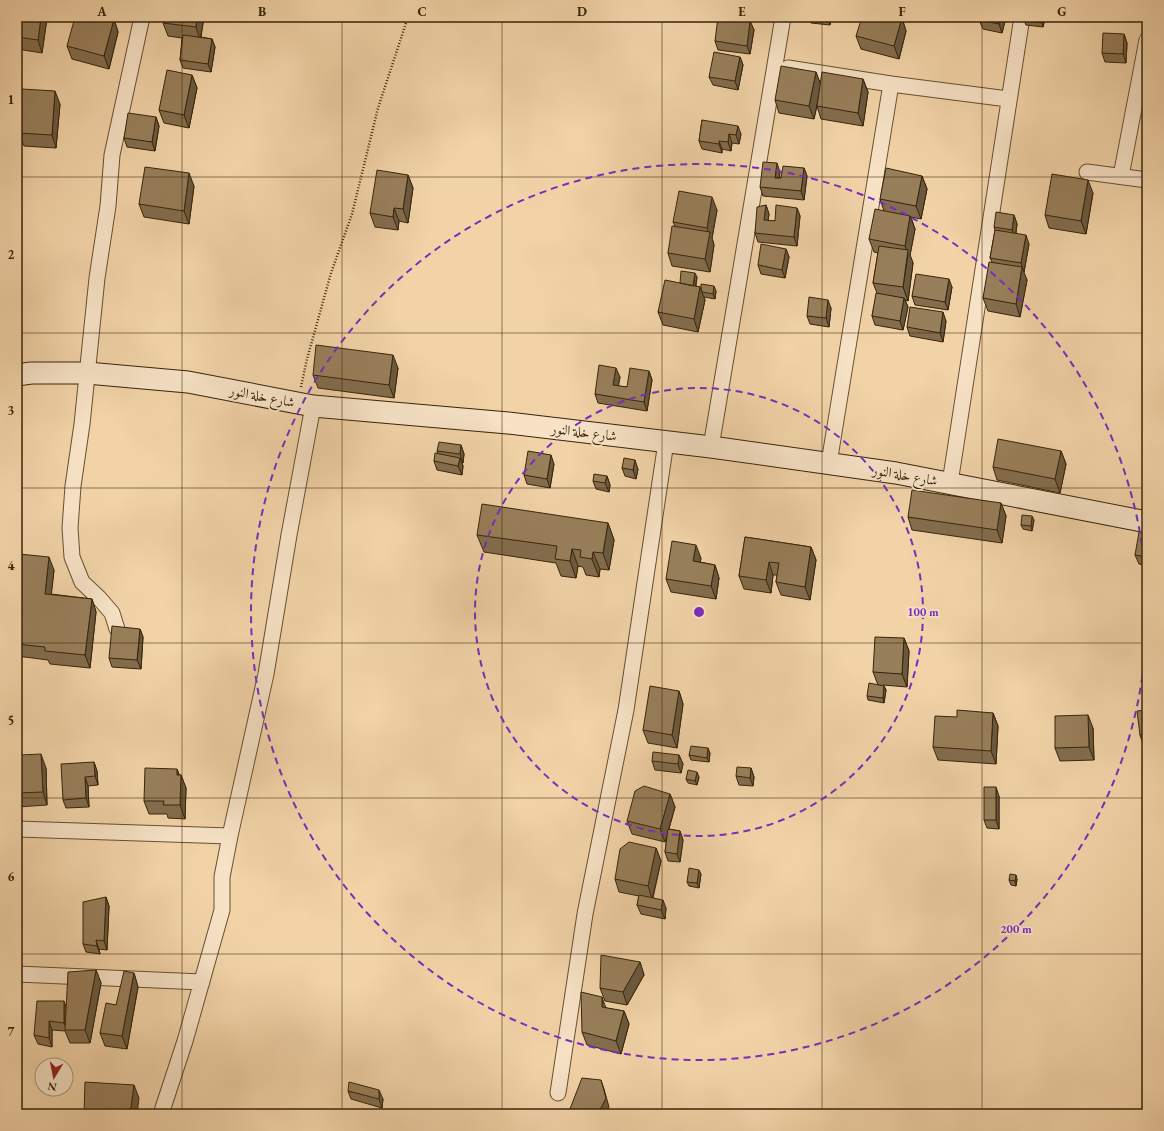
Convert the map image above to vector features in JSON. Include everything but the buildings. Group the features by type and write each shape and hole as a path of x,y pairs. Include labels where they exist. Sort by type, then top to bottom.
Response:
{"street":[{"path":"117,629 112,614 99,598 82,582 72,557 70,528 73,486 82,424 97,278 108,206 112,156 142,17"},
{"path":"711,447 783,17"},
{"path":"950,483 1008,99 1022,17"},
{"path":"1122,176 1147,40"},
{"path":"774,65 891,84 1008,99"},
{"path":"829,463 891,84"},
{"path":"1087,172 1147,180"},
{"name":"شارع خلة النور","path":"17,375 31,373 87,373 188,382 305,404 508,423 711,447 896,473 1147,522"},
{"path":"161,1114 185,1041 222,910 222,877 266,674 288,542 305,404"},
{"path":"558,1093 585,914 626,710 666,442"},
{"path":"17,829 230,836"},
{"path":"17,974 202,982"}],"path":[{"path":"305,404 307,359 331,274 352,214 378,108 408,17"}]}
